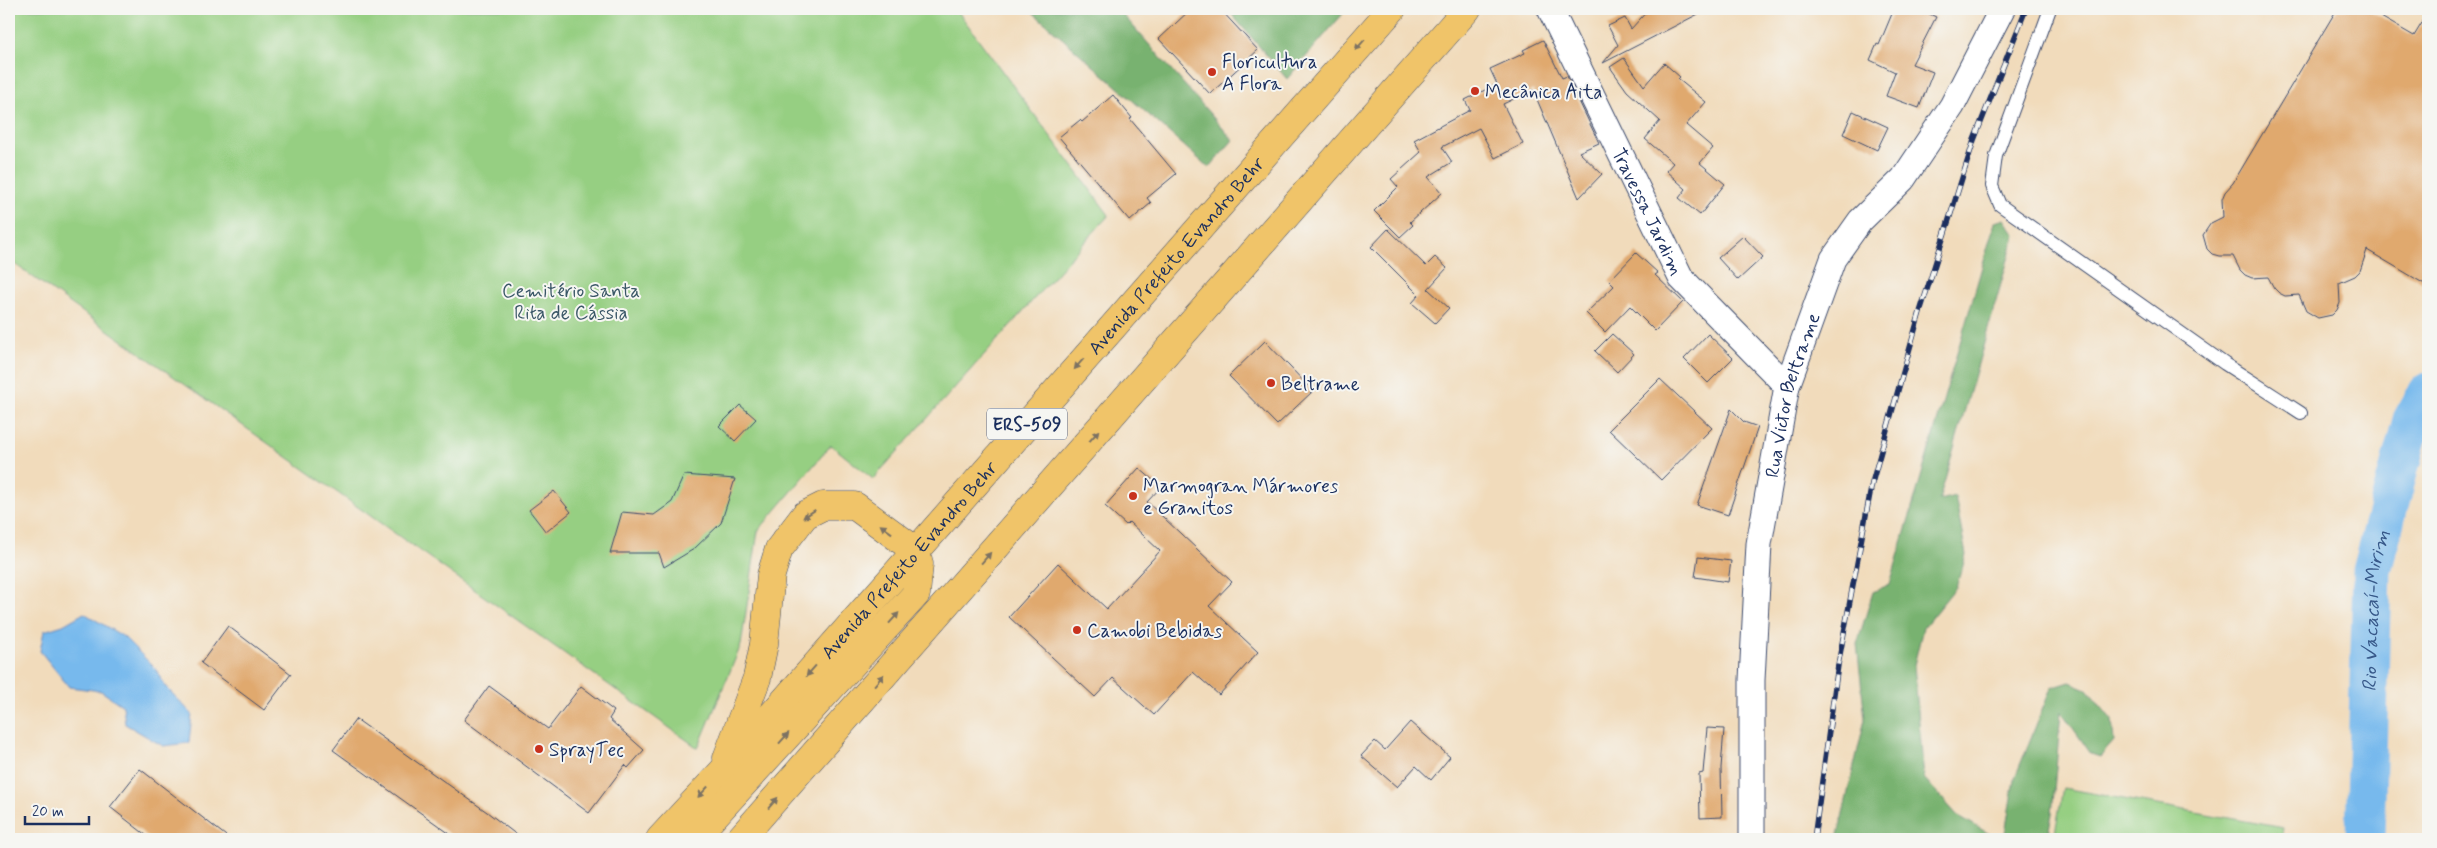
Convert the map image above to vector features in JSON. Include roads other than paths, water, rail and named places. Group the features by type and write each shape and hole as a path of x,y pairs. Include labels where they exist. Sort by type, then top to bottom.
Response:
{"highway":[{"name":"Avenida Prefeito Evandro Behr","path":"660,839 722,772 1392,9"},
{"name":"ERS-509","path":"740,839 1467,9"},
{"path":"693,839 916,594 919,564 916,551 855,506 823,506 805,515 779,549 771,575 764,644 757,678 722,772"}],"street":[{"name":"Travessa Jardim","path":"1550,9 1681,278 1787,386"},
{"name":"Rua Victor Beltrame","path":"1752,839 1752,680 1760,544 1787,386 1833,259 1860,221 1903,179 1952,106 2002,9"}],"lane":[{"path":"2050,9 1996,156 1992,186 2000,205 2225,364 2301,413"}],"water":[{"path":"84,613 124,637 156,669 165,686 192,714 189,743 163,746 125,724 123,706 101,691 69,687 40,651 44,631 63,625"}],"waterway":[{"name":"Rio Vacacaí-Mirim","path":"2365,839 2372,570 2412,420 2428,392"}],"railway":[{"path":"1814,839 1838,665 1872,483 1920,312 1974,140 2026,9"}],"place":[{"name":"Floricultura A Flora","path":"1212,72"},
{"name":"Mecânica Aita","path":"1475,91"},
{"name":"Beltrame","path":"1271,383"},
{"name":"Marmogran Mármores e Granitos","path":"1133,496"},
{"name":"Camobi Bebidas","path":"1077,630"},
{"name":"SprayTec","path":"539,749"}],"park label":[{"name":"Cemitério Santa Rita de Cássia","path":"571,301"}]}
